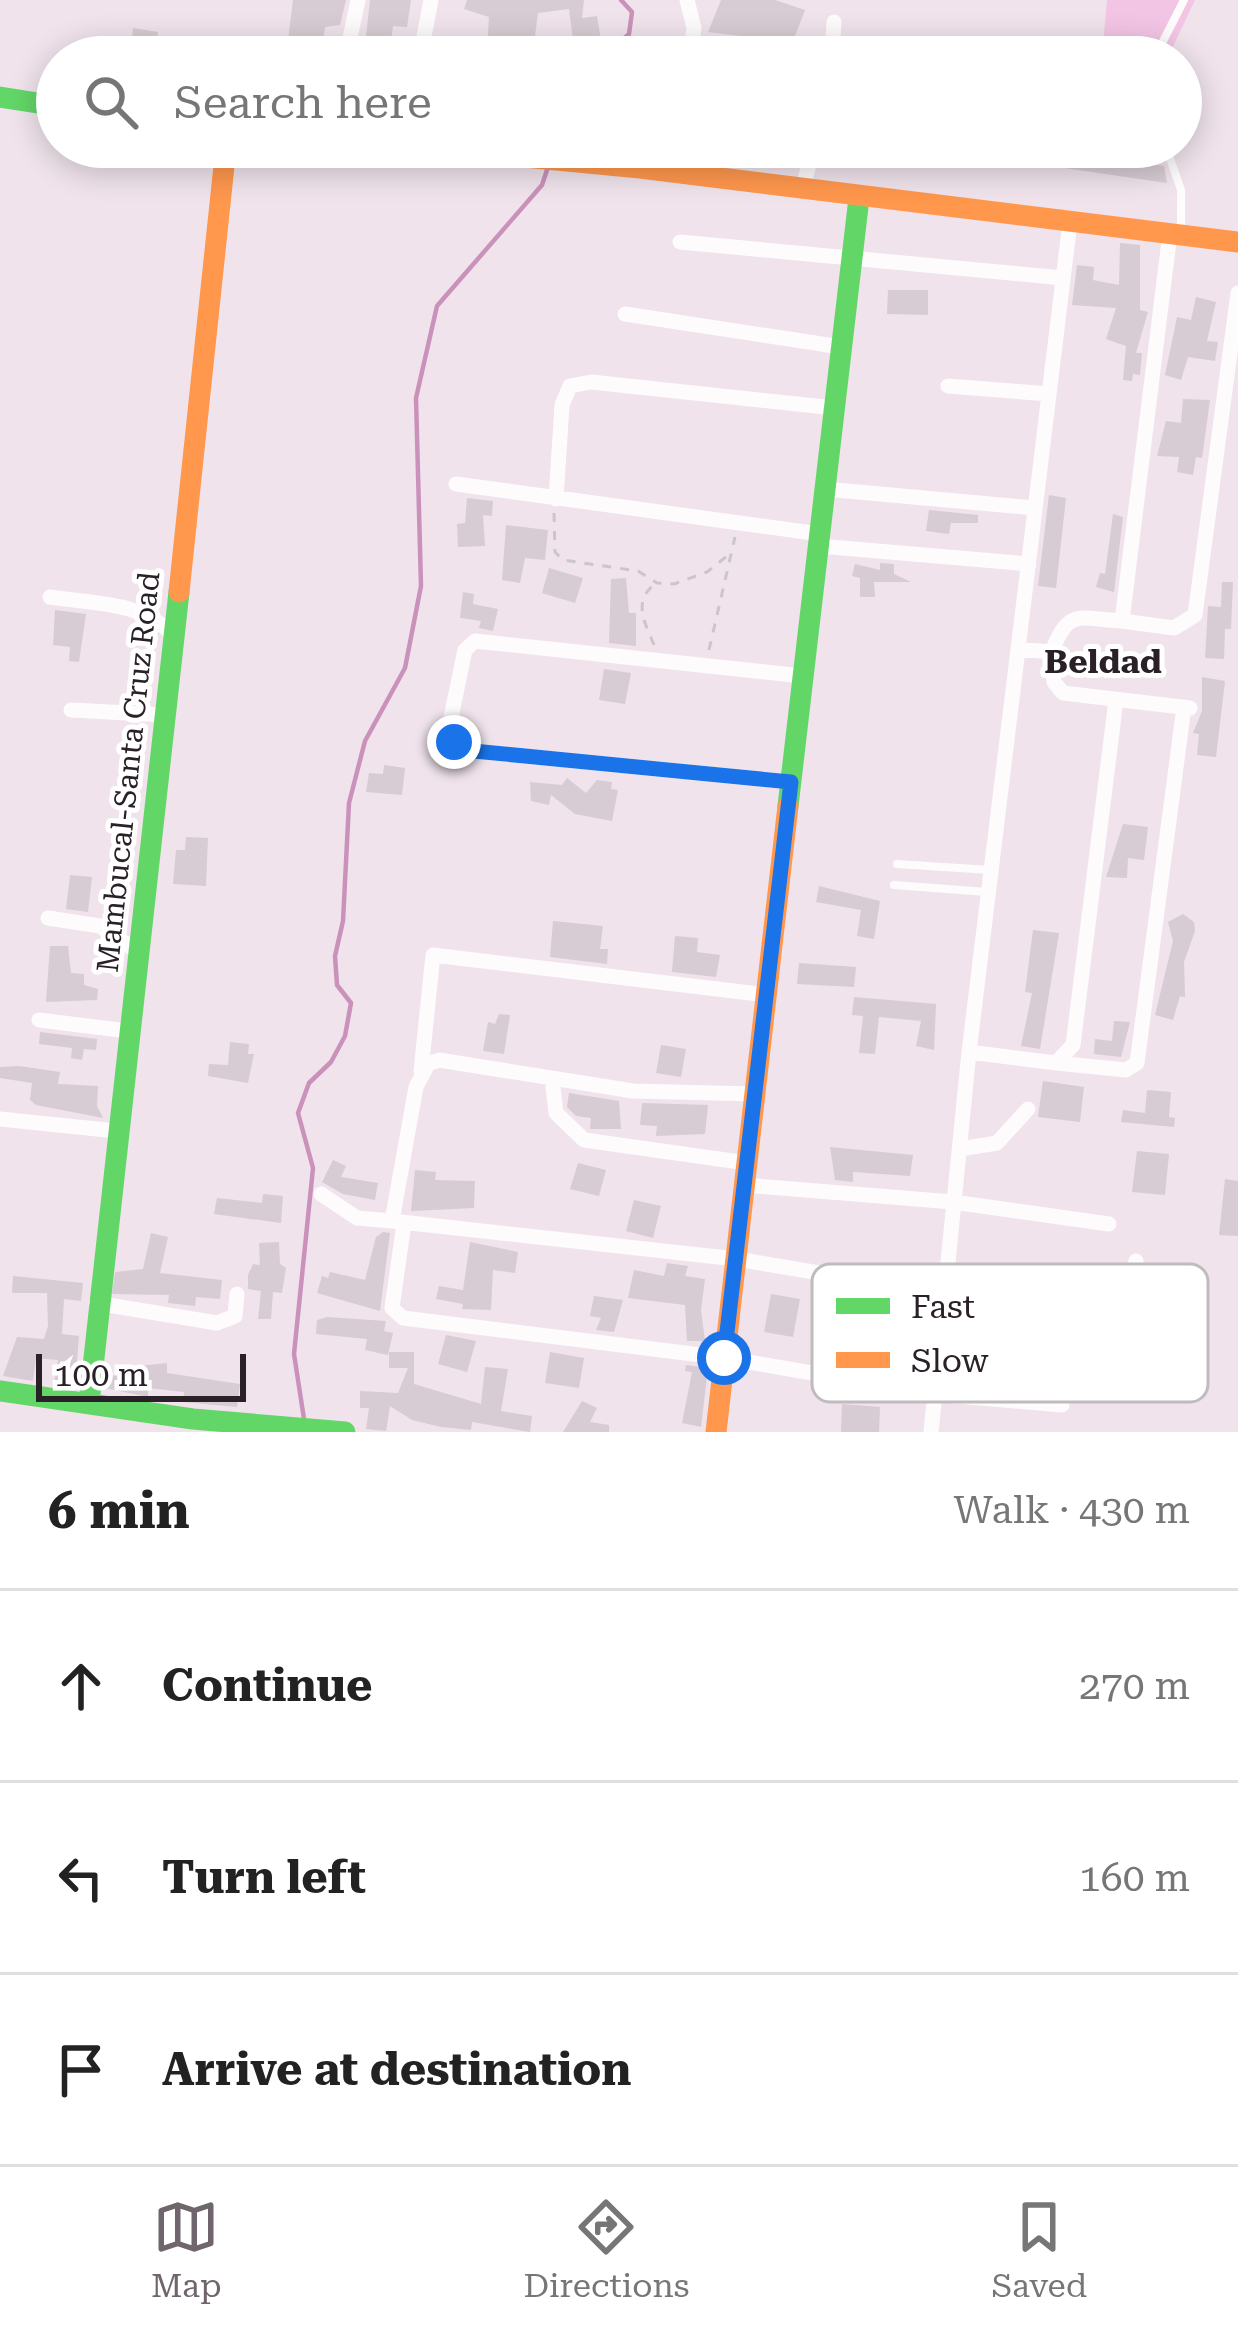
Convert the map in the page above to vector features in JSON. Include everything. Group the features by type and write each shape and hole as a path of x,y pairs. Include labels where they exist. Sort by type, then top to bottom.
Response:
{"street":[{"path":"350,36 358,0"},
{"path":"424,36 431,0"},
{"path":"687,0 693,36"},
{"path":"833,36 834,22"},
{"path":"0,97 36,103"},
{"name":"Mambucal-Santa Cruz Road","path":"89,1403 96,1303 166,715 224,168"},
{"path":"640,168 1238,242"},
{"path":"802,190 808,168"},
{"path":"716,1432 859,198"},
{"path":"947,1264 1070,222"},
{"path":"1122,621 1175,234"},
{"path":"680,242 1064,278"},
{"path":"969,1052 1126,1070 1137,1063 1187,707 1064,694 1054,682 1052,652 1064,622 1122,621 1174,628 1196,615 1238,293"},
{"path":"625,314 842,346"},
{"path":"556,499 562,405 570,386 591,382 834,408"},
{"path":"949,386 1049,394"},
{"path":"456,484 738,523 819,540 1029,564"},
{"path":"825,489 1036,508"},
{"path":"50,597 139,610 160,621 174,636"},
{"path":"791,782 463,750 449,728 465,650 475,640 803,676"},
{"path":"1018,650 1052,652"},
{"path":"1056,1063 1072,1045 1116,700"},
{"path":"71,710 166,715"},
{"path":"48,918 100,926 138,952"},
{"path":"766,994 433,956 398,1222 392,1308 397,1316 812,1373"},
{"path":"39,1020 128,1031"},
{"path":"421,1071 439,1060 633,1091 755,1094"},
{"path":"552,1078 556,1114 584,1140 746,1174 1109,1224"},
{"path":"960,1149 997,1143 1028,1109"},
{"path":"0,1119 116,1131"},
{"path":"321,1194 357,1218 812,1271"},
{"path":"96,1303 217,1323 235,1316 237,1294"},
{"path":"0,1390 89,1403 192,1426 345,1432"},
{"path":"932,1432 934,1402"},
{"path":"1027,1402 1062,1405"}],"lane":[{"path":"1166,36 1184,0"},
{"path":"1173,168 1181,190 1175,234"},
{"path":"897,864 992,870"},
{"path":"945,890 947,869"},
{"path":"894,885 989,892"}],"path":[{"path":"556,499 555,552 563,560 638,571 657,583 693,579 731,553"},
{"path":"706,665 738,523"},
{"path":"657,583 643,597 641,608 661,661"}],"shaded area":[{"path":"1107,0 1195,0 1178,36 1104,36"}],"building":[{"path":"293,0 346,0 340,25 325,27 324,36 289,36"},
{"path":"370,0 411,0 407,27 393,26 392,36 366,36"},
{"path":"467,0 584,0 582,18 597,16 600,36 572,36 569,9 538,13 535,36 488,36 489,17 464,9"},
{"path":"721,0 775,0 805,10 795,36 708,32"},
{"path":"133,28 158,32 158,36 132,36"},
{"path":"1064,168 1164,168 1167,183"},
{"path":"1120,243 1140,245 1140,310 1148,312 1136,353 1142,353 1140,375 1133,374 1132,381 1123,380 1126,346 1106,339 1116,308 1072,305 1077,265 1094,267 1093,280 1119,285"},
{"path":"888,290 928,290 928,315 887,314"},
{"path":"1196,297 1216,302 1207,341 1218,342 1215,361 1188,357 1181,380 1165,375 1177,317 1191,320"},
{"path":"1183,399 1210,400 1202,458 1196,457 1193,475 1177,472 1179,457 1157,456 1166,421 1181,423"},
{"path":"1049,495 1066,498 1056,588 1038,586"},
{"path":"467,498 493,501 492,516 483,515 485,546 458,547 457,524 465,523"},
{"path":"929,510 978,515 978,523 951,523 949,534 926,531"},
{"path":"1113,514 1123,517 1114,592 1096,587 1100,573 1105,574"},
{"path":"506,525 548,530 545,560 525,558 520,583 502,580"},
{"path":"880,563 894,564 894,574 911,582 874,582 875,597 860,597 860,578 852,576 855,564 880,570"},
{"path":"549,568 583,578 575,603 542,593"},
{"path":"626,578 629,613 636,613 636,646 609,643 611,579"},
{"path":"1222,582 1233,582 1231,629 1225,629 1224,659 1205,658 1208,606 1221,607"},
{"path":"463,592 474,594 473,604 498,609 493,631 479,628 481,621 460,618"},
{"path":"55,610 86,614 79,662 69,661 70,647 53,645"},
{"path":"604,669 631,673 625,704 599,700"},
{"path":"1202,677 1225,681 1216,757 1197,755 1199,734 1193,733 1202,711"},
{"path":"384,765 405,768 402,795 366,792 369,773 383,774"},
{"path":"567,778 586,793 597,780 612,782 611,789 618,790 612,821 575,814 551,795 549,805 531,801 530,782 562,785"},
{"path":"1123,824 1148,827 1144,860 1128,858 1127,878 1106,877"},
{"path":"186,837 208,838 206,886 173,884 176,850 185,850"},
{"path":"70,875 92,877 88,912 66,909"},
{"path":"819,886 880,901 874,939 857,936 861,910 816,902"},
{"path":"1183,914 1194,922 1195,931 1184,962 1185,997 1180,996 1173,1020 1155,1015 1173,941 1168,922"},
{"path":"553,921 603,926 600,949 608,949 607,964 550,957"},
{"path":"1033,930 1059,933 1040,1049 1021,1046 1032,993 1025,992"},
{"path":"675,936 698,938 697,952 720,955 716,977 672,972"},
{"path":"50,946 68,946 71,973 84,974 84,985 98,989 97,1000 46,1002"},
{"path":"799,963 856,967 854,987 797,984"},
{"path":"854,997 936,1004 934,1050 916,1046 921,1021 879,1017 875,1054 859,1053 863,1016 852,1015"},
{"path":"499,1014 510,1015 504,1054 483,1051 488,1022 495,1024"},
{"path":"1114,1021 1130,1022 1121,1057 1094,1054 1095,1039 1112,1041"},
{"path":"40,1032 97,1039 96,1050 84,1049 82,1060 71,1058 72,1048 39,1044"},
{"path":"230,1042 249,1044 248,1054 254,1054 248,1083 208,1076 209,1064 228,1065"},
{"path":"661,1045 686,1049 681,1077 656,1073"},
{"path":"0,1067 60,1072 58,1084 98,1086 97,1106 103,1118 36,1105 30,1100 32,1083 0,1078"},
{"path":"1043,1081 1084,1087 1080,1122 1038,1117"},
{"path":"1147,1090 1171,1092 1169,1117 1175,1118 1174,1127 1121,1122 1123,1110 1145,1113"},
{"path":"569,1093 619,1101 621,1129 590,1129 591,1118 576,1116 567,1107"},
{"path":"642,1103 708,1105 705,1134 656,1136 657,1126 640,1125"},
{"path":"830,1147 913,1155 910,1176 853,1172 853,1182 835,1180"},
{"path":"1137,1151 1169,1154 1165,1195 1132,1192"},
{"path":"333,1160 346,1166 341,1177 378,1183 375,1200 343,1194 322,1182"},
{"path":"578,1163 606,1170 599,1196 570,1189"},
{"path":"415,1170 436,1172 435,1180 475,1181 474,1208 411,1211"},
{"path":"1225,1179 1238,1181 1238,1236 1219,1235"},
{"path":"263,1194 283,1196 281,1223 214,1214 217,1198 262,1203"},
{"path":"634,1200 661,1206 653,1238 626,1231"},
{"path":"151,1233 168,1237 160,1273 222,1280 220,1299 196,1297 195,1306 168,1303 169,1295 112,1294 115,1272 143,1269"},
{"path":"390,1233 380,1311 317,1293 322,1276 328,1278 330,1272 365,1280 376,1237"},
{"path":"279,1242 280,1264 286,1268 282,1293 273,1292 271,1319 258,1319 261,1291 248,1289 248,1275 253,1264 260,1265 259,1243"},
{"path":"470,1242 518,1252 515,1273 493,1270 491,1310 462,1309 463,1304 436,1299 439,1286 463,1290"},
{"path":"667,1263 688,1266 685,1276 705,1279 701,1310 705,1341 687,1341 685,1305 628,1298 634,1270 664,1276"},
{"path":"13,1276 83,1283 81,1301 64,1299 62,1334 79,1336 75,1387 54,1384 58,1360 36,1358 33,1381 3,1376 17,1337 44,1339 48,1326 47,1293 12,1293"},
{"path":"771,1294 800,1299 793,1337 764,1332"},
{"path":"594,1296 623,1300 614,1332 596,1330 601,1318 590,1316"},
{"path":"317,1320 386,1321 384,1331 393,1333 388,1355 365,1350 367,1339 316,1334"},
{"path":"446,1335 476,1341 467,1372 438,1364"},
{"path":"389,1352 414,1352 414,1384 481,1404 485,1367 508,1369 501,1411 532,1416 530,1432 472,1422 471,1430 441,1427 412,1420 390,1406 386,1431 366,1429 369,1408 360,1408 360,1391 398,1393 408,1368 389,1368"},
{"path":"550,1352 584,1358 579,1388 545,1383"},
{"path":"167,1363 167,1373 240,1384 237,1407 183,1402 184,1392 148,1388 148,1397 105,1388 106,1374 131,1379 139,1366"},
{"path":"686,1365 708,1368 701,1427 682,1423 692,1372 685,1371"},
{"path":"582,1401 597,1408 590,1422 609,1425 609,1432 563,1432"},
{"path":"842,1404 880,1407 879,1432 841,1432"}],"waterway":[{"path":"621,0 632,12 627,36"},
{"path":"304,1419 294,1354 313,1168 298,1113 309,1083 331,1062 345,1036 351,1003 337,985 335,956 343,921 349,803 365,741 405,668 421,586 416,398 437,306 542,185 548,168"}],"traffic: fast":[{"path":"0,97 36,103"},
{"path":"788,806 859,198"},
{"path":"89,1403 179,592"},
{"path":"0,1391 193,1419 345,1432"}],"traffic: slow":[{"path":"179,592 224,168"},
{"path":"640,168 1238,242"},
{"path":"716,1432 788,806"}],"district":[{"name":"Beldad","path":"1103,661"}],"route":[{"path":"454,742 463,750 791,782 724,1358"}]}
